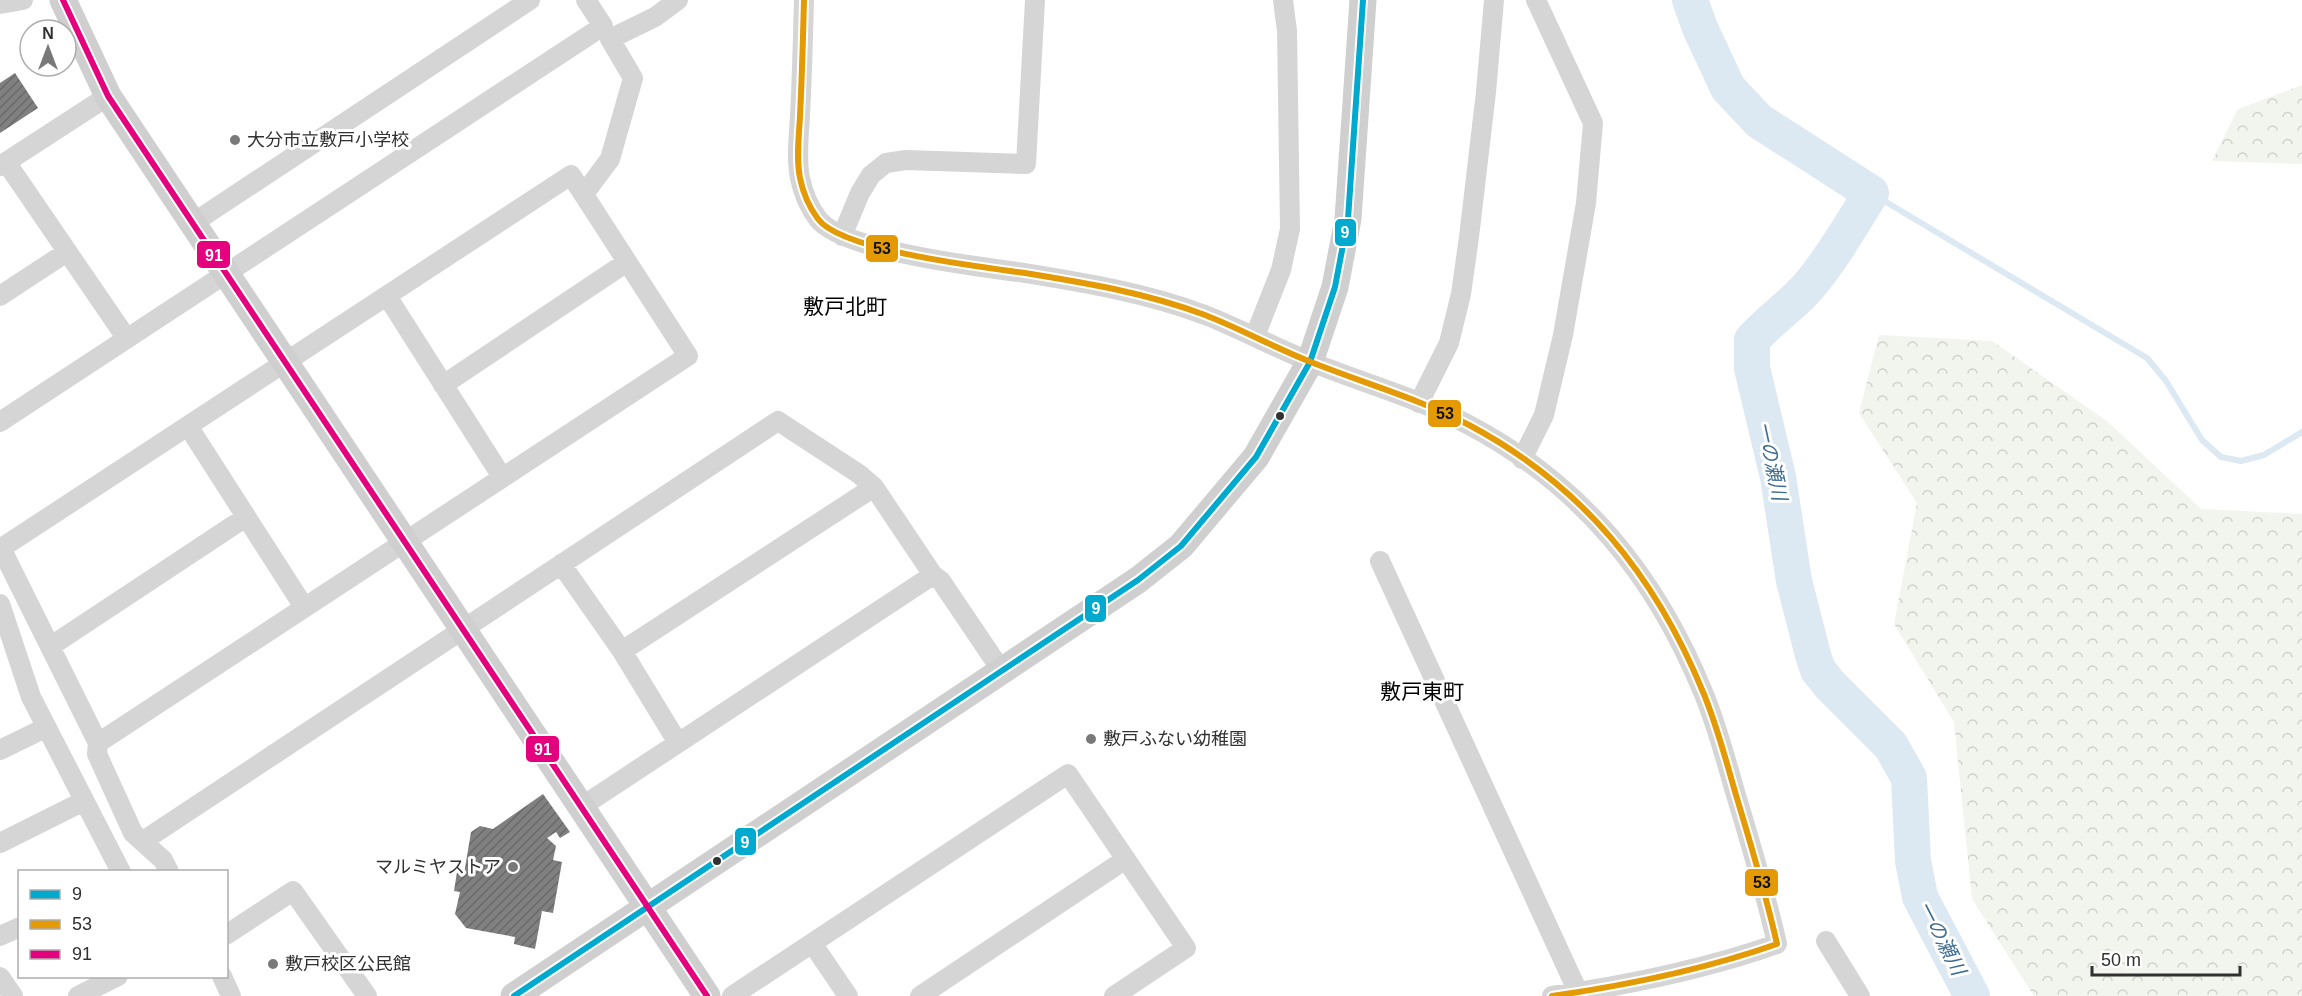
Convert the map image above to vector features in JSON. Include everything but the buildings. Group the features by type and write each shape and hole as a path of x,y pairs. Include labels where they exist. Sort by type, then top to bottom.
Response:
{"street":[{"path":"0,4 23,0"},
{"path":"63,0 108,96 707,996"},
{"path":"193,223 530,0"},
{"path":"0,422 603,26 586,0"},
{"path":"584,194 610,159 633,78 610,39 655,17 678,0"},
{"path":"804,0 799,140 800,176 806,201 821,223 842,236 874,246 942,261 1062,279 1155,298 1204,314 1310,362 1377,385 1467,424 1522,459 1561,488 1626,554 1657,598 1704,694 1767,896 1777,944 1736,958 1674,974 1552,996"},
{"path":"842,236 860,193 872,175 886,163 906,160 1026,164 1035,0"},
{"path":"1255,336 1281,270 1290,229 1287,31 1283,0"},
{"path":"514,996 1138,580 1181,546 1256,457 1310,362 1335,287 1348,219 1363,0"},
{"path":"1419,403 1449,343 1461,294 1470,237 1494,0"},
{"path":"1522,459 1544,415 1563,335 1586,203 1593,123 1536,0"},
{"path":"108,96 3,164 127,339"},
{"path":"98,742 688,356 572,175 1,549 98,742 97,754 133,833 163,860 168,870"},
{"path":"0,296 67,252"},
{"path":"444,385 627,262"},
{"path":"387,296 502,477"},
{"path":"143,841 778,421 859,474 874,487 995,661"},
{"path":"188,426 304,608"},
{"path":"622,651 874,487"},
{"path":"51,646 246,517"},
{"path":"1380,561 1578,992"},
{"path":"561,564 622,651 678,743"},
{"path":"581,807 933,574"},
{"path":"0,604 25,682 45,728 120,870"},
{"path":"0,750 45,728"},
{"path":"732,996 1068,774 1186,948 1114,996"},
{"path":"0,843 84,801"},
{"path":"920,996 1126,859"},
{"path":"228,934 292,891 367,996"},
{"path":"0,936 18,928"},
{"path":"1826,941 1860,996"},
{"path":"812,942 848,996"},
{"path":"0,977 13,996"},
{"path":"78,996 114,978"},
{"path":"223,978 231,996"}],"green space":[{"path":"2302,85 2302,164 2212,161 2238,109"},
{"path":"1879,335 1992,341 2108,422 2201,509 2302,514 2302,996 2034,996 1972,899 1954,722 1894,624 1917,503 1859,413"}],"waterway":[{"name":"一の瀬川","path":"1690,0 1700,28 1728,88 1759,121 1871,193 1812,282 1752,340 1752,368 1778,477 1794,581 1818,670 1891,746 1909,778 1913,861 1920,897 1972,996"},
{"path":"1871,193 2147,358 2166,381 2202,440 2221,457 2241,461 2264,455 2302,432"}],"transit line":[{"name":"91","path":"63,0 108,96 707,996"},
{"name":"53","path":"804,0 799,170 803,189 812,210 818,219 832,230 854,240 914,256 1071,281 1183,307 1232,326 1298,357 1450,415 1510,449 1546,476 1580,505 1638,572 1684,649 1708,705 1753,851 1777,944 1666,976 1552,996"},
{"name":"9","path":"514,996 1138,580 1181,546 1256,457 1310,362 1335,287 1348,219 1363,0"}],"place":[{"name":"大分市立敷戸小学校","path":"235,140"},
{"name":"敷戸ふない幼稚園","path":"1091,739"},
{"name":"マルミヤストア","path":"513,867"},
{"name":"敷戸校区公民館","path":"273,964"}],"district":[{"name":"敷戸北町","path":"845,306"},
{"name":"敷戸東町","path":"1422,691"}]}
